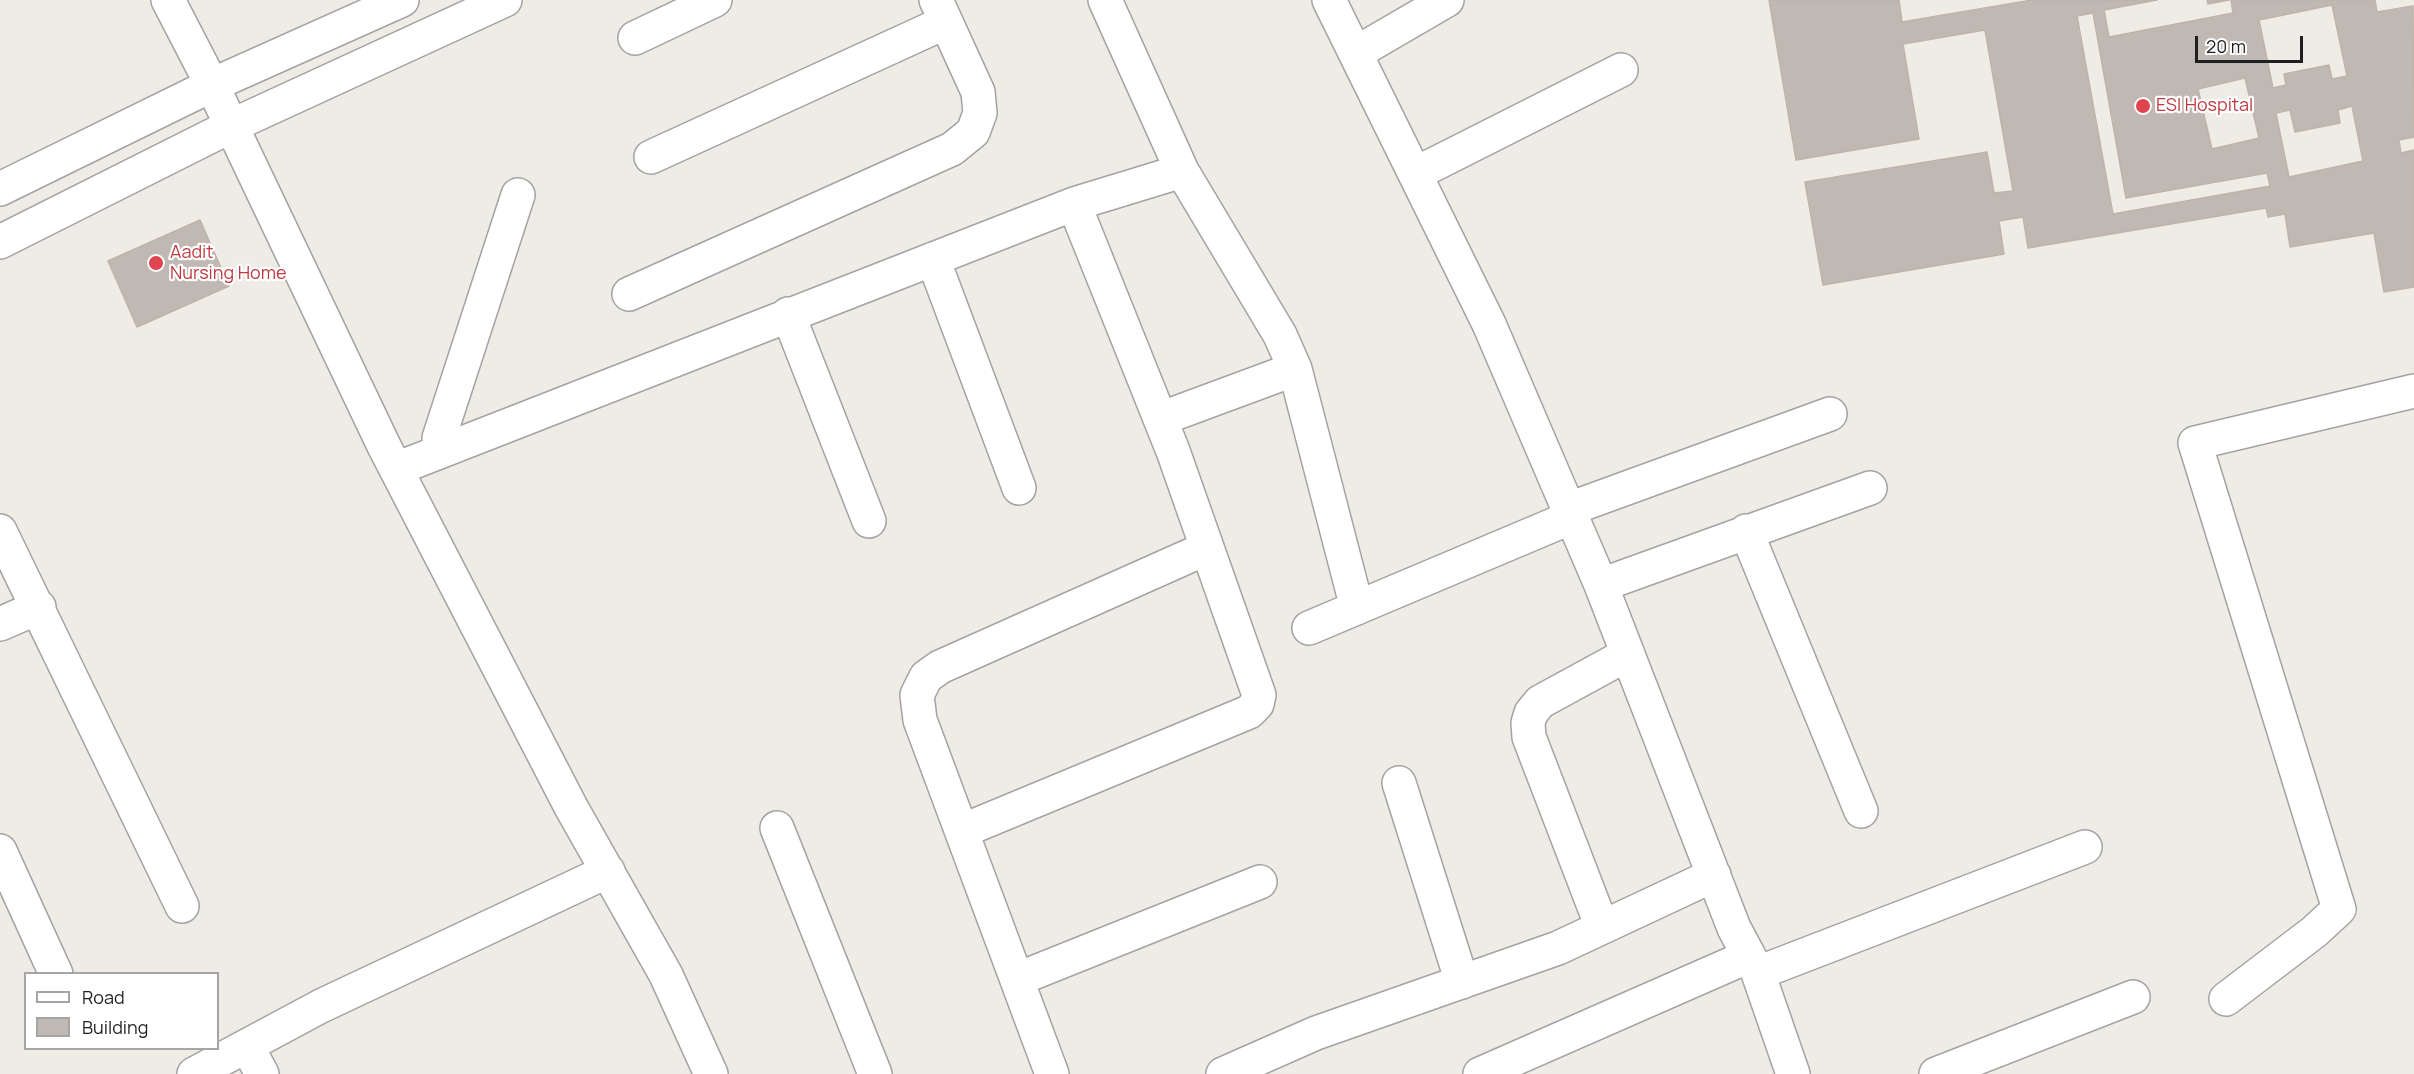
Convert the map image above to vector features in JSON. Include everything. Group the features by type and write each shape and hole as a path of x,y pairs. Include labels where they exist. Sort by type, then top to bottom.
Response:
{"street":[{"path":"168,0 212,85 396,469 571,807 666,975 711,1074"},
{"path":"0,189 212,85 402,0"},
{"path":"0,242 231,126 505,0"},
{"path":"634,38 715,0"},
{"path":"1105,0 1182,171 1280,336 1295,369 1357,608"},
{"path":"1329,0 1490,324 1601,585 1734,928 1754,965 1793,1074"},
{"path":"1356,53 1447,0"},
{"path":"629,294 952,149 973,132 980,113 978,92 941,11 651,158"},
{"path":"1415,174 1621,70"},
{"path":"396,469 1074,204 1182,171"},
{"path":"442,450 439,438 518,195"},
{"path":"962,831 1250,712 1257,704 1257,685 1160,419 1074,204"},
{"path":"933,258 1019,488"},
{"path":"788,314 869,521"},
{"path":"1160,419 1295,369"},
{"path":"2226,999 2314,932 2339,909 2195,443 2414,391"},
{"path":"1309,628 1570,513 1830,414"},
{"path":"1601,585 1870,488"},
{"path":"0,531 39,607 182,906"},
{"path":"1746,531 1861,811"},
{"path":"1052,1074 920,720 917,694 926,677 940,667 1207,548"},
{"path":"0,624 39,607"},
{"path":"1602,927 1529,737 1528,723 1531,713 1540,702 1628,654"},
{"path":"1399,783 1462,982"},
{"path":"777,828 875,1074"},
{"path":"1480,1074 1754,965 2085,847"},
{"path":"0,851 55,972"},
{"path":"194,1074 255,1060 321,1006 608,870"},
{"path":"1223,1074 1316,1033 1558,948 1714,874"},
{"path":"1018,979 1260,882"},
{"path":"1936,1074 2133,998"}],"building":[{"path":"1769,0 1899,0 1902,22 2032,0 2157,0 2104,10 2109,37 2233,13 2231,0 2375,0 2377,12 2413,6 2414,137 2399,140 2401,153 2414,150 2414,287 2384,292 2374,233 2290,247 2285,214 2268,217 2266,208 2028,248 2023,217 1999,221 2004,254 1823,285 1805,182 1987,152 1994,193 2013,191 1985,30 1903,44 1919,139 1796,160","holes":["2332,5 2347,76 2332,79 2329,65 2284,74 2286,85 2273,88 2259,20","2093,13 2126,198 2267,173 2270,186 2113,214 2077,16","2245,78 2259,138 2212,149 2198,89","2352,106 2363,161 2289,177 2276,113 2290,110 2295,132 2340,123 2338,110"]},
{"path":"2207,0 2229,0 2208,4"},
{"path":"200,220 229,286 137,327 108,261"}],"place":[{"name":"ESI Hospital","path":"2143,106"},
{"name":"Aadit Nursing Home","path":"156,263"}]}
